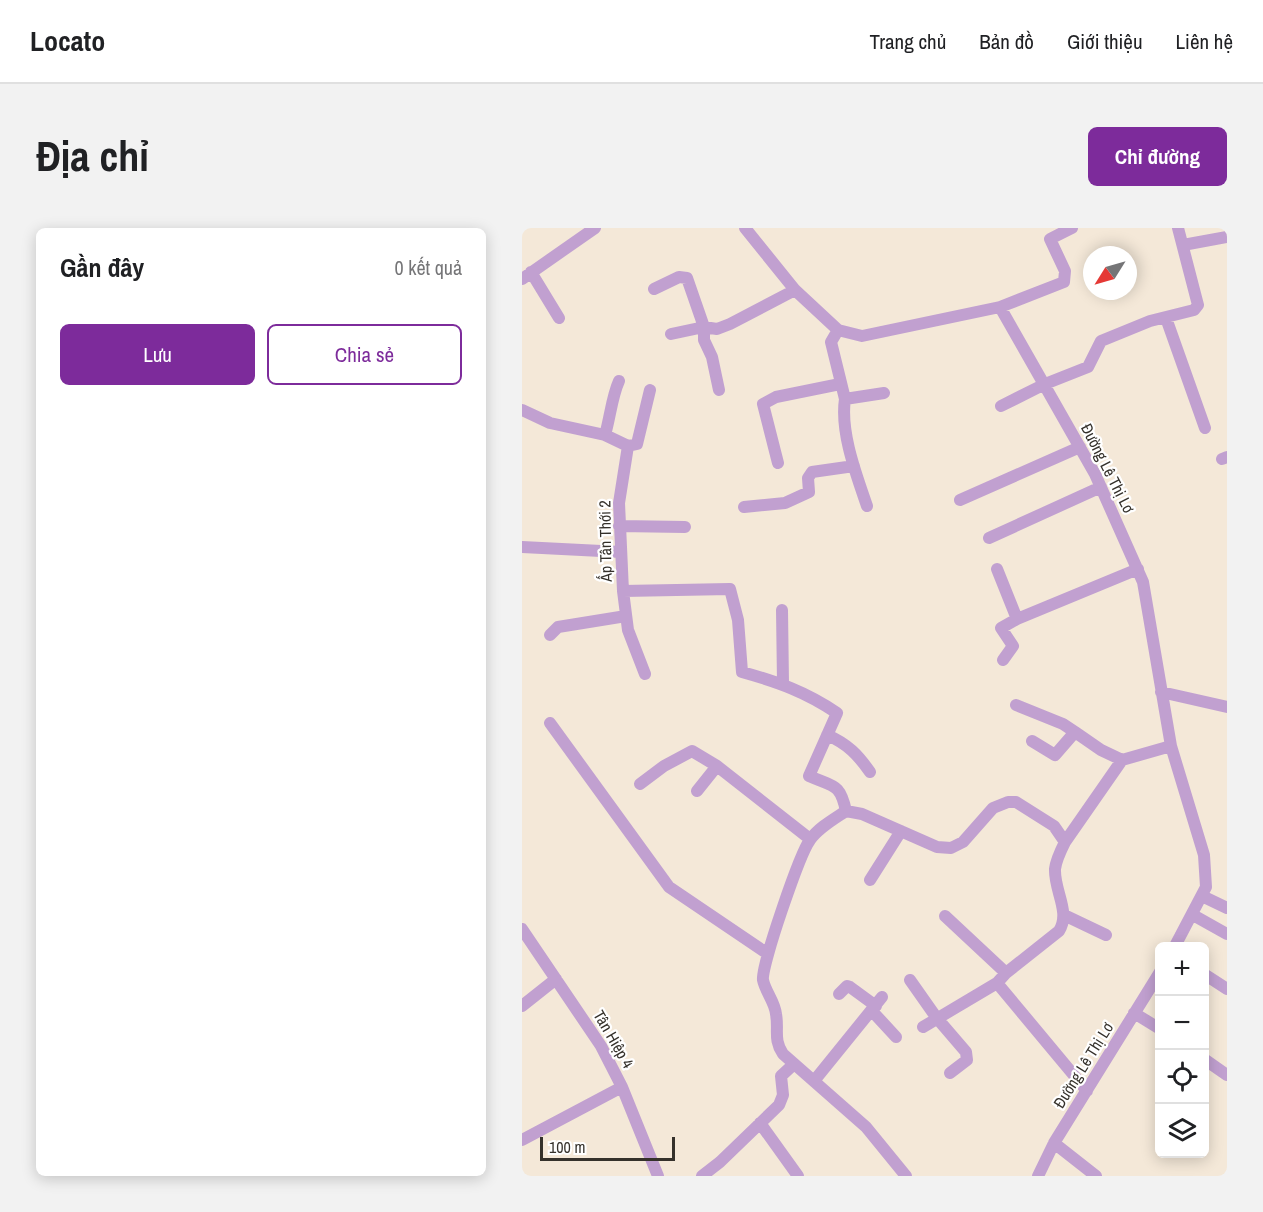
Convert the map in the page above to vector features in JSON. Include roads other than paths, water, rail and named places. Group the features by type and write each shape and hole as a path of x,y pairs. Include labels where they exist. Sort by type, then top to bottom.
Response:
{"street":[{"path":"559,318 527,276 595,228"},
{"path":"745,228 795,290 838,330 862,336 1000,307 1064,282 1065,271 1050,239 1072,228"},
{"path":"1002,406 1045,384 1088,367 1101,341 1150,321 1194,310 1197,305 1178,228"},
{"path":"1183,245 1227,237"},
{"path":"654,290 679,277 687,278 704,327 704,340 712,357 719,390"},
{"path":"671,334 704,327 717,329 795,290"},
{"name":"Đường Lê Thị Lơ","path":"1000,307 1101,487 1143,582 1171,746 1204,855 1206,887 1177,942"},
{"path":"1166,318 1205,428"},
{"path":"838,330 831,342 845,399 843,411 854,466 867,506"},
{"path":"605,435 613,406 614,392 619,381"},
{"path":"763,404 776,397 840,384"},
{"path":"522,410 549,423 605,435 628,446 637,444 650,390"},
{"path":"759,391 778,463"},
{"path":"845,399 884,393"},
{"name":"Ấp Tân Thới 2","path":"628,446 619,526 623,591 628,630 645,674"},
{"path":"960,500 1080,447"},
{"path":"744,507 791,501 809,492 808,478 812,472 854,466"},
{"path":"989,538 1101,487"},
{"path":"619,526 685,527"},
{"path":"522,547 621,552"},
{"path":"997,569 1017,619"},
{"path":"1003,660 1013,646 1001,628 1017,619 1138,569"},
{"path":"623,591 730,589 738,621 742,672 783,683 817,699 837,713 809,776 838,789 842,793 846,812"},
{"path":"782,610 783,683"},
{"path":"550,635 558,627 626,616"},
{"path":"1161,692 1227,707"},
{"path":"1016,705 1063,724 1101,750 1122,760"},
{"path":"550,723 669,887 768,954"},
{"path":"1032,741 1055,755 1074,732"},
{"path":"827,735 841,741 856,752 870,772"},
{"path":"923,1027 936,1017 997,983 1006,973 1059,932 1064,915 1055,867 1065,842 1122,760 1171,746"},
{"path":"640,784 664,766 692,751 717,766 810,839"},
{"path":"697,791 717,766"},
{"path":"906,1176 866,1127 783,1054 777,1044 776,1013 763,978 768,954 810,839 846,812 862,814 937,847 951,848 963,842 993,808 1008,802 1016,802 1054,826 1065,842"},
{"path":"870,880 901,831"},
{"path":"1202,897 1227,909"},
{"path":"1064,915 1106,935"},
{"path":"1192,915 1227,934"},
{"path":"945,916 1006,973"},
{"name":"Tân Hiệp 4","path":"522,929 601,1046 622,1087 658,1176"},
{"path":"1209,977 1227,989"},
{"path":"522,1006 556,979"},
{"path":"910,980 936,1017 966,1052 967,1060 950,1073"},
{"name":"Đường Lê Thị Lơ","path":"1039,1175 1054,1143 1155,980"},
{"path":"997,983 1087,1091"},
{"path":"839,994 847,986 877,1005 896,1037"},
{"path":"814,1081 877,1005"},
{"path":"1134,1013 1155,1026"},
{"path":"1209,1062 1227,1075"},
{"path":"702,1176 720,1162 779,1105 783,1095 781,1076 794,1064"},
{"path":"522,1140 622,1087"},
{"path":"760,1123 798,1176"},
{"path":"1054,1143 1096,1176"}]}
